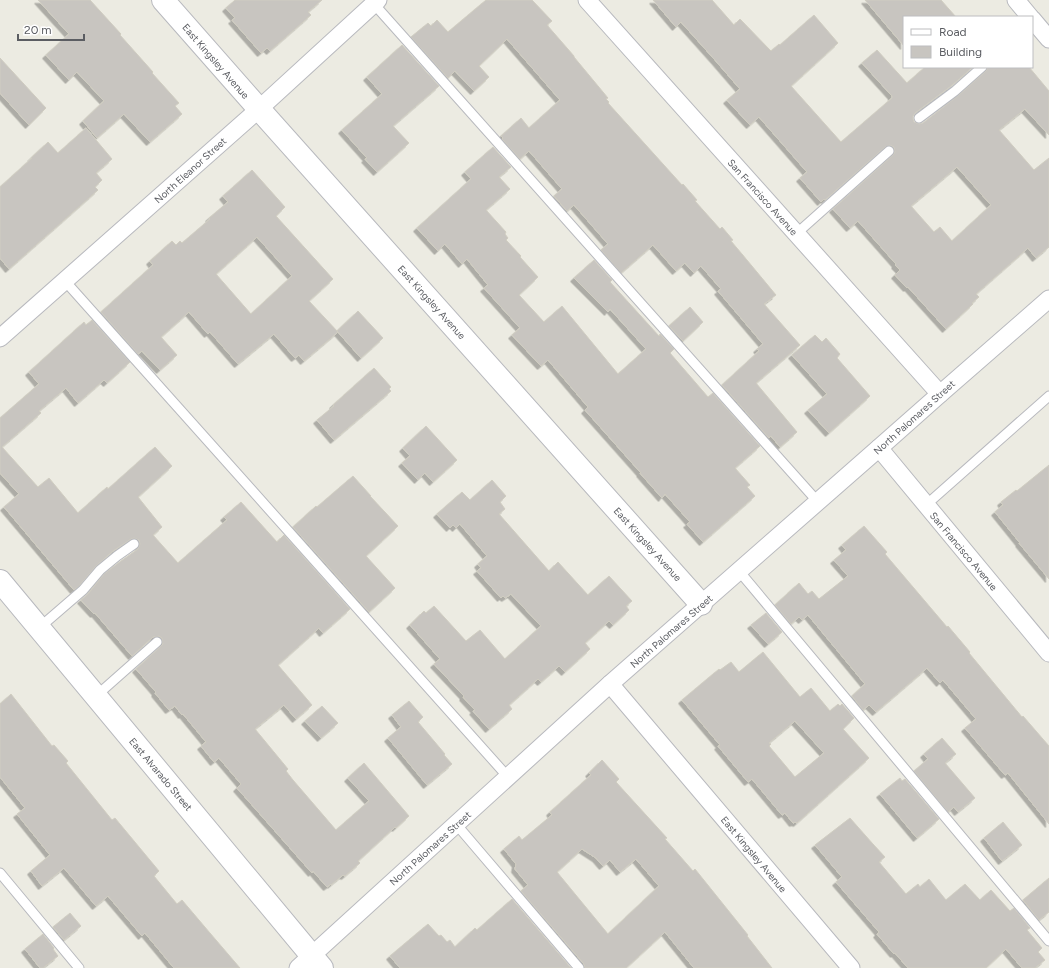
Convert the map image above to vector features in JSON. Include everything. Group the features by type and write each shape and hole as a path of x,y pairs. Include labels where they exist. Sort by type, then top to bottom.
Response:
{"street":[{"name":"East Kingsley Avenue","path":"163,0 702,604"},
{"name":"San Francisco Avenue","path":"587,0 940,394"},
{"path":"1016,0 1028,16"},
{"name":"North Eleanor Street","path":"0,338 259,109 376,2"},
{"path":"1033,21 1049,39"},
{"name":"North Palomares Street","path":"310,964 456,824 610,684 1049,299"},
{"name":"San Francisco Avenue","path":"879,448 1049,653"},
{"name":"East Alvarado Street","path":"0,581 96,696 310,964"},
{"name":"East Kingsley Avenue","path":"610,684 851,968"}],"lane":[{"path":"376,2 818,502"},
{"path":"919,118 955,91 981,68"},
{"path":"796,234 889,151"},
{"path":"64,281 508,777"},
{"path":"926,505 1049,396"},
{"path":"39,628 83,590 100,570 134,544"},
{"path":"739,571 1049,941"},
{"path":"96,696 158,642"},
{"path":"456,824 579,968"},
{"path":"0,873 79,968"}],"building":[{"path":"38,0 90,0 121,34 120,35 179,103 175,106 182,114 150,142 124,114 97,138 83,121 104,101 77,72 69,80 46,55 69,34"},
{"path":"235,0 322,0 308,12 311,15 270,51 267,48 261,53 232,20 235,18 226,8"},
{"path":"486,0 532,0 552,21 547,25 608,98 606,99 609,102 608,103 682,185 683,184 697,200 695,201 720,229 722,227 733,240 731,241 776,295 764,304 800,345 756,383 797,432 780,447 771,436 769,438 722,385 759,351 757,349 763,344 718,291 721,289 701,266 694,273 685,263 676,271 653,245 621,273 601,250 608,244 574,205 567,211 554,196 562,189 529,151 520,159 502,139 503,138 501,136 521,118 529,128 560,100 507,39 479,66 489,77 474,91 455,71 448,78 411,37 428,23 431,26 437,20 448,32"},
{"path":"653,0 712,0 734,25 740,19 771,51 814,15 838,43 791,86 841,142 892,98 892,96 862,63 877,50 907,83 924,68 972,68 915,113 913,116 914,122 919,124 923,123 959,95 988,68 1030,68 1049,91 1049,135 1025,109 999,130 1034,170 1049,158 1049,247 1036,258 1028,248 976,294 979,297 972,303 973,304 946,329 908,287 907,288 895,275 900,270 895,265 896,264 858,221 850,228 833,209 893,155 895,152 894,147 890,145 885,147 821,202 800,178 807,172 759,117 750,125 727,100 740,89 681,22 676,27","holes":["957,167 991,205 952,241 940,227 934,232 911,206"]},
{"path":"865,0 941,0 955,16 903,16 903,45"},
{"path":"402,45 439,86 393,126 409,143 377,172 365,159 367,158 342,130 382,94 367,77"},
{"path":"0,58 46,108 29,125 0,93"},
{"path":"86,128 112,159 96,173 102,180 95,187 98,190 9,269 0,258 0,187 48,142 58,153"},
{"path":"493,147 511,167 499,177 510,189 486,210 506,232 505,234 508,238 506,240 538,277 519,295 544,322 562,306 618,374 646,349 610,309 608,312 574,278 594,260 612,280 610,282 659,336 660,334 674,349 670,353 708,397 713,393 760,446 735,468 750,485 747,487 755,496 703,542 687,524 690,522 665,494 662,498 585,410 588,407 548,360 541,366 512,335 520,328 484,288 488,285 467,259 462,264 445,244 438,251 417,228 471,179 465,172"},
{"path":"252,170 285,207 276,216 333,279 309,301 338,332 304,361 299,355 295,358 274,334 238,364 210,332 208,334 189,312 161,337 177,355 160,370 142,351 138,354 101,312 153,265 150,261 172,241 176,245 180,241 182,243 228,202 223,196","holes":["257,237 292,276 251,314 216,274"]},
{"path":"690,307 703,322 683,341 669,326"},
{"path":"358,311 383,338 361,358 337,331"},
{"path":"92,320 130,362 107,383 104,380 78,403 66,388 39,411 41,413 2,447 38,487 49,478 78,513 107,487 108,489 155,447 172,466 138,497 162,527 153,535 178,563 227,520 224,517 241,502 277,542 284,535 350,609 323,633 319,628 278,665 312,705 296,719 284,705 255,729 288,769 286,771 293,780 336,830 369,801 348,778 364,763 409,816 358,861 360,863 345,876 343,875 327,887 313,871 312,873 237,788 241,784 219,758 214,762 201,746 206,742 183,714 182,715 175,706 169,710 136,669 163,644 162,638 159,636 153,637 132,656 95,613 94,614 81,600 88,594 104,574 138,549 140,544 139,540 134,538 131,539 113,551 96,566 74,590 4,507 19,494 0,473 0,418 39,384 29,372 84,322 86,325"},
{"path":"815,335 822,342 826,338 840,354 837,358 870,396 829,433 808,410 827,394 792,355"},
{"path":"374,368 391,387 389,389 391,391 334,440 317,420"},
{"path":"426,426 457,460 433,482 425,473 418,480 402,463 410,456 403,448"},
{"path":"1049,465 1049,579 995,512 1003,505 1001,502"},
{"path":"353,476 398,526 366,556 395,588 369,612 293,527"},
{"path":"492,480 506,496 500,502 505,509 499,514 549,571 558,562 588,595 609,576 632,601 626,606 629,610 613,625 609,621 585,643 590,649 565,672 559,666 541,682 538,679 509,705 512,709 489,729 473,711 475,710 463,697 464,696 434,664 440,659 410,625 424,611 426,613 434,606 466,641 480,630 505,659 541,626 511,594 505,598 503,596 501,598 477,571 481,568 478,564 487,556 460,524 456,528 453,525 450,528 437,514 462,492 470,500"},
{"path":"864,526 887,552 885,554 970,652 969,653 1022,717 1023,716 1049,746 1049,824 1008,773 1005,775 965,728 976,719 943,680 940,683 927,668 876,712 869,705 863,710 852,696 865,684 808,615 802,620 799,617 791,624 775,605 799,583 808,594 812,591 819,599 848,576 834,560 846,550 842,545"},
{"path":"766,613 782,632 768,644 751,625"},
{"path":"763,652 800,697 811,688 830,711 838,704 840,706 842,704 854,718 843,729 869,758 797,823 793,823 785,813 782,815 752,779 748,782 718,746 720,745 682,700 719,669 720,670 731,662 739,672","holes":["795,721 824,753 795,777 769,746 771,744 769,743"]},
{"path":"11,694 52,746 54,745 68,761 66,763 112,820 115,818 159,871 154,876 177,904 182,900 240,968 174,968 145,933 142,936 108,896 96,906 64,868 42,886 31,871 50,855 17,814 25,808 0,777 0,704"},
{"path":"409,701 423,717 418,722 452,764 427,785 388,738 401,727 392,715"},
{"path":"322,706 338,723 321,738 305,721"},
{"path":"942,738 956,754 945,763 975,798 958,812 954,807 948,812 914,771 928,759 924,754"},
{"path":"602,760 619,779 616,782 667,838 665,839 693,871 695,869 748,935 747,936 772,968 694,968 665,932 626,968 585,968 584,964 521,891 528,885 515,869 516,864 504,849 519,836 522,840 552,815 550,812 591,775 589,773","holes":["582,849 596,858 603,866 610,860 620,872 636,859 659,886 608,934 557,872"]},
{"path":"900,778 902,781 905,779 939,819 917,838 880,794"},
{"path":"850,818 885,857 879,862 906,894 918,884 920,887 929,879 946,900 965,884 980,900 991,890 1010,911 1014,908 1030,928 1027,930 1042,948 1038,952 1045,960 1035,968 1022,968 1006,949 986,968 908,968 877,934 879,932 836,882 842,877 815,845"},
{"path":"1003,822 1022,845 1002,861 984,838"},
{"path":"1049,878 1049,912 1039,920 1023,900"},
{"path":"512,899 571,968 400,968 390,956 428,924 447,942 450,940 455,947 475,928 477,930"},
{"path":"70,913 81,926 64,940 53,927"},
{"path":"43,934 54,948 53,949 58,956 43,968 40,968 25,949"}]}
